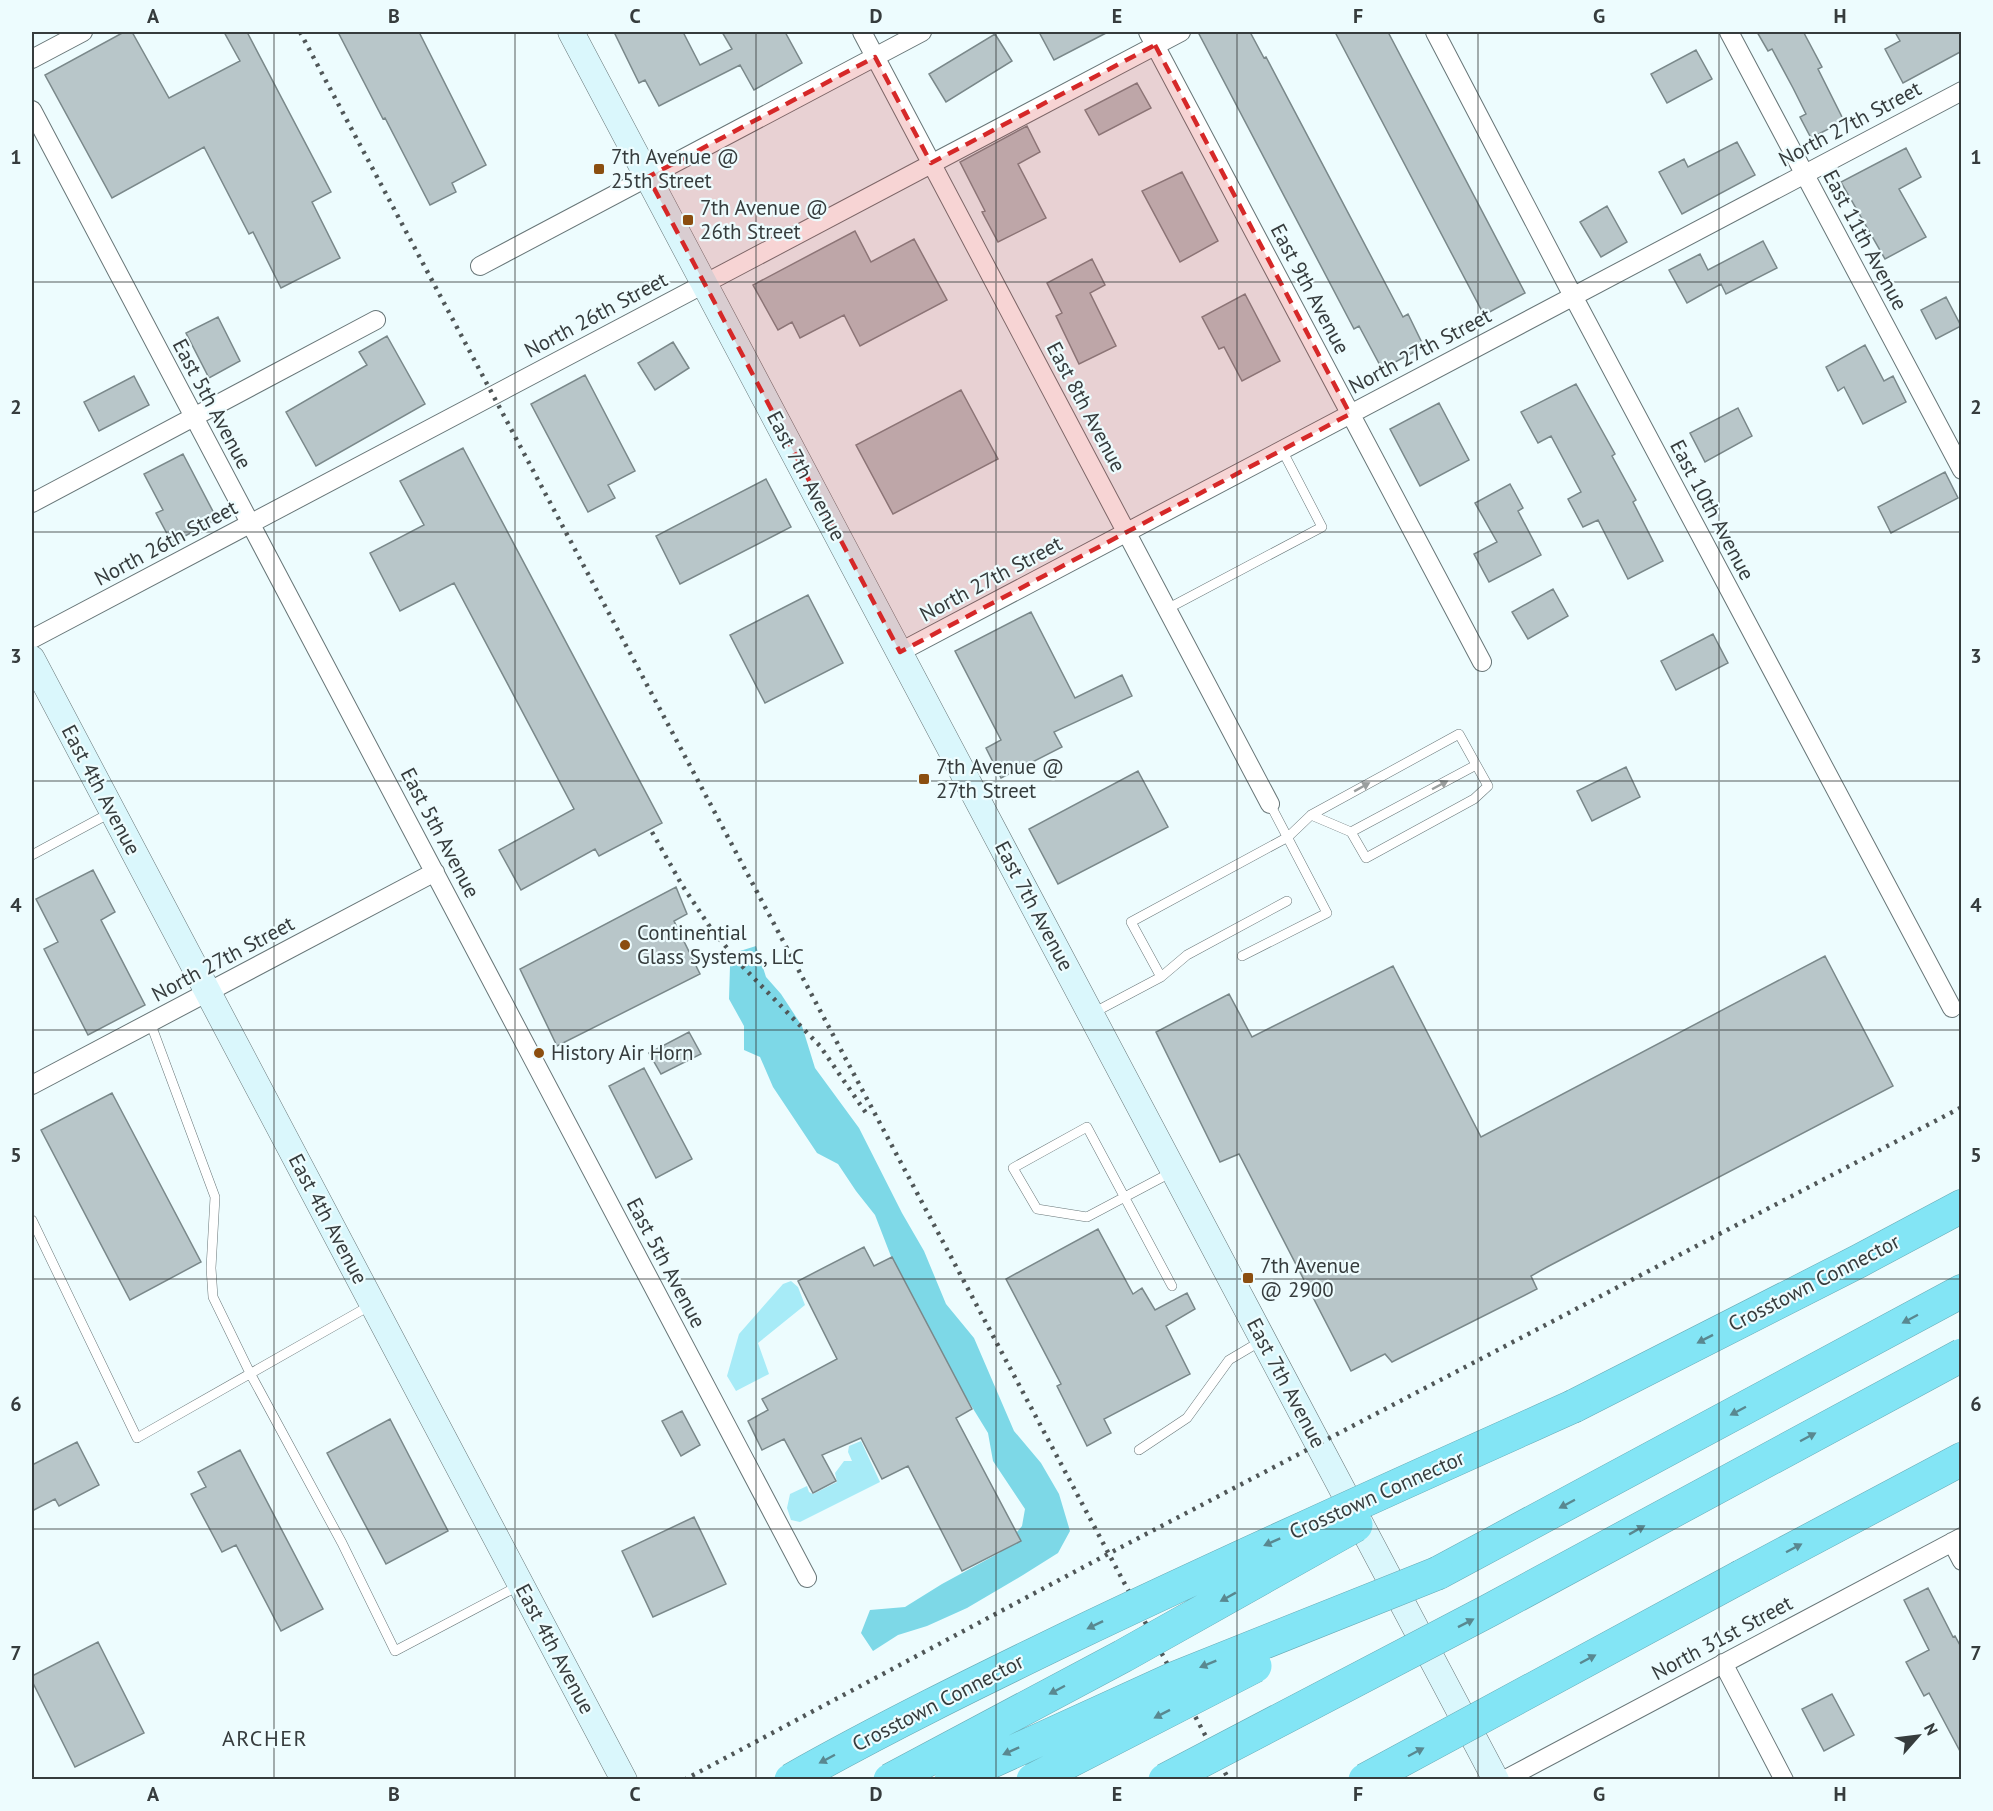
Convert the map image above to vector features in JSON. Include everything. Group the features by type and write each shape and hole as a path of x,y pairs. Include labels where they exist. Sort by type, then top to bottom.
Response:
{"highway":[{"name":"Crosstown Connector","path":"791,1779 1004,1669 1143,1602 1574,1406 1962,1206"},
{"path":"1033,1779 1438,1573 1962,1291"},
{"path":"1166,1779 1395,1660 1962,1355"},
{"path":"890,1779 1123,1656 1574,1406"},
{"path":"1365,1779 1962,1459"},
{"path":"951,1779 1175,1678 1438,1573"},
{"path":"1196,1779 1245,1753 1395,1660"}],"street":[{"path":"32,59 83,32"},
{"name":"East 7th Avenue","path":"571,32 1496,1779"},
{"name":"East 8th Avenue","path":"862,32 1270,804"},
{"path":"480,266 922,32"},
{"name":"North 26th Street","path":"32,639 931,163 1152,38 1181,32"},
{"name":"East 10th Avenue","path":"1435,32 1952,1008"},
{"name":"East 11th Avenue","path":"1729,32 1962,470"},
{"name":"East 9th Avenue","path":"1152,38 1482,662"},
{"name":"North 27th Street","path":"900,652 1962,90"},
{"name":"East 5th Avenue","path":"32,110 807,1578"},
{"path":"32,503 376,320"},
{"name":"East 4th Avenue","path":"32,659 624,1779"},
{"name":"North 27th Street","path":"32,1085 435,872"},
{"path":"1957,1540 1962,1561"},
{"name":"North 31st Street","path":"1504,1779 1957,1540"},
{"path":"1723,1663 1784,1779"}],"lane":[{"path":"1167,609 1322,527 1282,450"},
{"path":"1161,977 1131,922 1288,837 1311,815 1459,734 1488,786 1474,800 1366,858 1351,832 1311,815"},
{"path":"1351,832 1476,765"},
{"path":"1242,956 1327,913 1270,804"},
{"path":"32,855 112,812"},
{"path":"1091,1014 1161,977 1187,955 1287,901"},
{"path":"150,1022 215,1197 211,1268 213,1297 250,1373 342,1543 395,1651 521,1584"},
{"path":"1172,1286 1125,1197 1087,1127 1013,1168 1037,1209 1087,1217 1125,1197 1174,1171"},
{"path":"32,1220 137,1438 373,1304"},
{"path":"1139,1450 1187,1418 1229,1360 1263,1340"}],"highlighted area":[{"path":"1155,45 1350,414 900,652 648,177 875,57 931,163"}],"shaded area":[{"path":"756,946 766,977 781,994 802,1026 815,1068 859,1128 924,1251 946,1304 974,1338 1014,1431 1041,1463 1059,1494 1070,1531 1058,1553 1023,1575 967,1608 927,1626 898,1635 873,1651 861,1633 870,1610 905,1607 999,1553 1022,1526 1025,1509 993,1461 988,1433 961,1389 892,1259 875,1215 838,1164 817,1153 773,1087 760,1057 744,1050 744,1026 729,999 730,966 740,951"},
{"path":"791,1281 798,1287 805,1305 758,1343 769,1374 736,1391 727,1376 739,1334 783,1284"},
{"path":"861,1441 880,1482 800,1522 791,1520 787,1508 790,1494 807,1486 809,1492 813,1494 837,1482 835,1473 844,1461 852,1461 848,1452 849,1446"}],"building":[{"path":"124,32 132,32 169,98 240,61 224,32 247,32 331,192 312,202 340,258 281,288 253,232 249,234 204,147 112,198 45,75"},
{"path":"338,32 419,32 486,165 452,183 456,192 430,205"},
{"path":"614,32 683,32 700,65 732,49 722,32 785,32 802,63 754,90 740,65 659,106 645,80 639,83"},
{"path":"1039,32 1108,32 1054,60"},
{"path":"1198,32 1250,32 1264,58 1266,57 1403,317 1408,314 1424,347 1382,369 1359,326 1354,329"},
{"path":"1335,32 1388,32 1525,293 1484,315"},
{"path":"1757,32 1807,32 1804,33 1822,67 1818,69 1844,121 1811,138 1800,117 1806,114 1793,88 1772,49 1768,51"},
{"path":"1895,32 1962,32 1962,51 1903,83 1885,49 1900,41"},
{"path":"995,34 1012,61 946,102 929,74"},
{"path":"1696,50 1712,79 1667,103 1651,74"},
{"path":"1137,83 1151,108 1099,135 1085,110"},
{"path":"1027,126 1040,152 1018,164 1046,218 998,242 960,162"},
{"path":"1737,142 1755,175 1682,214 1659,172 1684,159 1688,167"},
{"path":"1906,148 1921,177 1899,189 1926,237 1885,259 1841,182"},
{"path":"1182,172 1218,241 1180,262 1142,191"},
{"path":"1607,206 1627,242 1601,257 1580,222"},
{"path":"855,231 871,262 914,239 947,300 860,346 844,315 800,338 792,322 778,330 753,285"},
{"path":"1763,241 1777,268 1726,294 1721,284 1687,303 1669,270 1700,254 1708,270"},
{"path":"1092,259 1105,285 1090,293 1116,346 1079,364 1056,316 1062,313 1047,283"},
{"path":"1245,294 1280,361 1242,381 1224,347 1219,349 1202,317"},
{"path":"1946,297 1961,326 1936,339 1921,310"},
{"path":"218,317 240,361 209,378 186,333"},
{"path":"387,336 425,404 316,466 286,412 367,365 359,352"},
{"path":"673,342 689,368 655,390 638,363"},
{"path":"1865,345 1884,381 1893,376 1906,402 1863,424 1844,387 1838,391 1826,367"},
{"path":"585,375 635,471 608,485 615,498 588,512 531,404"},
{"path":"134,376 149,405 99,431 84,402"},
{"path":"1576,384 1615,454 1612,456 1636,500 1633,502 1663,561 1628,579 1598,520 1583,527 1568,499 1581,492 1551,436 1538,443 1521,412"},
{"path":"961,390 998,459 893,514 856,445"},
{"path":"1439,403 1469,460 1420,486 1390,429"},
{"path":"1738,408 1752,436 1705,462 1690,433"},
{"path":"463,448 662,823 599,856 595,849 521,890 499,850 574,809 454,583 400,611 370,553 424,525 400,481"},
{"path":"183,454 217,519 172,543 156,513 163,510 144,474"},
{"path":"1945,472 1958,498 1891,533 1878,507"},
{"path":"766,479 791,527 680,584 656,536"},
{"path":"1510,484 1523,508 1518,511 1541,555 1489,582 1474,554 1497,542 1475,503"},
{"path":"1553,589 1568,616 1528,639 1512,612"},
{"path":"808,595 843,663 765,703 730,635"},
{"path":"1031,612 1075,698 1122,675 1132,696 1054,732 1062,747 1001,778 986,748 1001,740 955,651"},
{"path":"1713,634 1728,663 1676,690 1661,661"},
{"path":"1626,767 1640,797 1592,821 1577,791"},
{"path":"1138,771 1168,827 1058,884 1029,829"},
{"path":"93,870 115,912 101,920 145,1005 88,1035 44,949 58,942 36,899"},
{"name":"Continential Glass Systems, LLC","path":"676,887 687,914 674,921 700,974 557,1046 520,969"},
{"path":"1825,956 1893,1086 1531,1276 1537,1289 1392,1362 1385,1354 1351,1371 1239,1154 1220,1162 1156,1032 1229,994 1252,1037 1393,966 1481,1137"},
{"path":"689,1032 701,1054 661,1074 649,1053"},
{"path":"644,1068 692,1159 656,1178 609,1086"},
{"path":"112,1093 201,1262 130,1300 41,1130"},
{"path":"1098,1229 1133,1294 1142,1288 1155,1310 1187,1293 1195,1309 1166,1326 1190,1374 1104,1419 1111,1433 1087,1446 1057,1386 1061,1384 1006,1279"},
{"path":"864,1247 874,1266 892,1257 972,1409 956,1418 1021,1541 962,1571 908,1466 882,1479 861,1438 822,1455 836,1481 813,1493 784,1439 762,1450 748,1421 768,1410 762,1399 837,1359 798,1281"},
{"path":"682,1411 700,1445 681,1456 662,1421"},
{"path":"390,1419 448,1531 386,1564 327,1453"},
{"path":"77,1442 99,1485 59,1506 55,1499 32,1511 32,1465"},
{"path":"240,1450 323,1609 281,1631 236,1545 222,1552 191,1494 206,1487 198,1472"},
{"path":"694,1517 726,1584 653,1617 622,1551"},
{"path":"1928,1588 1953,1637 1955,1636 1962,1649 1962,1755 1929,1693 1924,1696 1906,1662 1929,1650 1904,1600"},
{"path":"98,1642 144,1733 75,1767 32,1681 32,1676"},
{"path":"1832,1694 1854,1735 1824,1751 1802,1709"}],"railway":[{"path":"300,32 1229,1780"},
{"path":"652,832 682,885 712,930 743,967 820,1046 866,1113"},
{"path":"684,1780 1108,1554 1962,1107"}],"place":[{"name":"7th Avenue @ 25th Street","path":"599,169"},
{"name":"7th Avenue @ 26th Street","path":"688,220"},
{"name":"7th Avenue @ 27th Street","path":"924,779"},
{"name":"Continential Glass Systems, LLC","path":"625,945"},
{"name":"History Air Horn","path":"539,1053"},
{"name":"7th Avenue @ 2900","path":"1248,1278"}],"district":[{"name":"ARCHER","path":"265,1738"}]}
